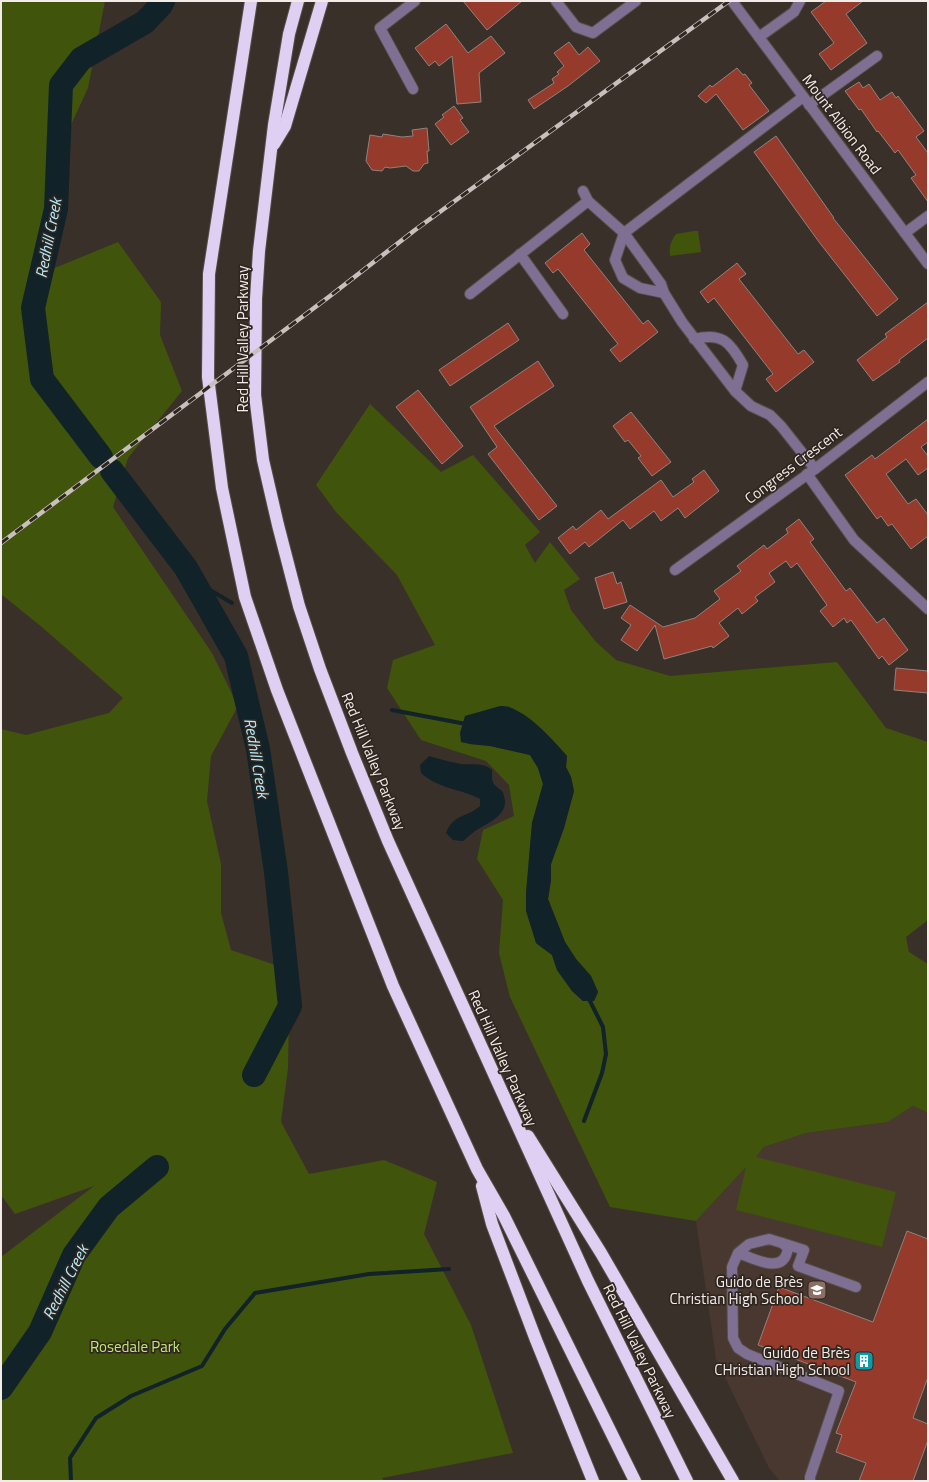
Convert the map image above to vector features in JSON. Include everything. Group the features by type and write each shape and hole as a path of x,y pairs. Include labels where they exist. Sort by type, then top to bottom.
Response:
{"highway":[{"name":"Red Hill Valley Parkway","path":"250,1 208,274 208,377 222,488 245,597 277,690 393,986 477,1169 504,1216 635,1481"},
{"name":"Red Hill Valley Parkway","path":"298,1 289,34 271,148 258,250 255,395 263,460 299,606 320,669 388,841 501,1093 588,1281 687,1481"},
{"path":"271,148 285,126 322,1"},
{"path":"501,1093 601,1254 733,1481"},
{"path":"477,1169 492,1224 592,1481"}],"street":[{"path":"413,88 380,28 415,1"},
{"path":"556,1 576,27 593,33 636,1"},
{"name":"Mount Albion Road","path":"732,1 928,264"},
{"path":"759,37 794,12 800,1"},
{"path":"664,293 640,288 623,278 615,260 624,233 806,101 877,56"},
{"path":"583,191 588,200 624,233 661,284 664,293 694,339 735,392 751,406 770,415 781,426 854,540 928,610"},
{"path":"470,294 588,200"},
{"path":"905,233 928,216"},
{"path":"520,254 563,314"},
{"path":"694,339 706,336 722,338 734,349 743,365 735,392"},
{"name":"Congress Crescent","path":"675,570 811,472 928,382"},
{"path":"810,1481 810,1477 839,1391 747,1354 738,1348 733,1338 732,1267 738,1253 749,1244 769,1239 804,1250 798,1266 856,1287"},
{"path":"738,1253 772,1265 782,1262 788,1254 788,1248 782,1243"}],"shaded area":[{"path":"500,706 509,707 528,717 546,733 567,756 566,767 571,777 574,791 564,828 551,864 551,880 548,899 565,942 576,959 591,976 598,992 594,1001 583,1001 572,991 557,970 552,955 536,943 526,911 532,823 543,784 538,768 530,755 490,746 461,742 460,733 465,716"},
{"path":"429,756 461,764 478,764 489,767 492,770 493,782 503,792 505,800 502,812 492,821 475,831 463,841 453,840 446,833 449,827 457,819 480,806 480,799 473,795 435,783 428,779 421,773 420,765"},
{"name":"Guido de Brès Christian High School","path":"913,1106 928,1113 928,1481 780,1481 769,1468 716,1359 696,1221 764,1147 806,1133 888,1122"}],"green space":[{"name":"Rosedale Park","path":"1,1 105,1 88,88 51,168 41,232 45,272 118,242 161,302 160,335 182,391 128,458 113,507 212,653 238,706 211,756 207,801 221,864 221,913 231,950 290,970 288,1068 281,1122 309,1174 384,1160 437,1182 424,1234 471,1325 513,1453 382,1478 384,1481 1,1481 1,1257 94,1186 15,1214 1,1195 1,729 26,735 109,713 123,698 43,628 1,594"},
{"path":"698,231 701,252 670,256 671,244 676,234"},
{"path":"370,404 441,472 473,455 540,532 525,545 535,563 550,542 580,579 564,590 571,610 596,642 616,660 670,676 837,662 886,728 928,742 928,920 906,937 909,952 928,964 928,1113 913,1106 888,1122 806,1133 764,1147 756,1157 896,1192 882,1247 736,1210 746,1167 696,1221 610,1207 510,997 499,953 503,900 477,859 483,830 514,816 509,785 486,761 421,740 387,688 393,660 435,645 397,575 336,512 316,485","holes":["508,706 525,716 540,728 567,756 566,767 571,777 574,791 564,828 551,864 551,880 548,899 565,942 576,959 591,976 598,992 594,1001 583,1001 572,991 557,970 552,955 536,943 526,894 532,823 543,784 538,768 530,755 490,746 470,744 466,716"]}],"building":[{"path":"463,1 522,1 487,30"},
{"path":"826,1 863,1 846,14 867,43 831,70 819,54 834,43 811,12"},
{"path":"446,24 468,53 491,36 505,53 479,73 481,102 457,104 452,56 439,66 435,61 429,66 415,48"},
{"path":"569,42 579,55 588,47 600,61 568,86 534,109 528,100 554,83 552,79 559,74 557,72 564,66 554,53"},
{"path":"737,68 743,75 745,74 752,83 749,85 769,111 743,130 716,94 706,103 698,96 710,85 712,87"},
{"path":"859,82 863,88 869,84 880,100 892,92 896,98 898,96 924,131 916,137 928,153 928,202 911,178 916,175 898,150 895,153 845,91"},
{"path":"454,106 463,118 460,120 469,132 451,145 435,124 444,117 442,115"},
{"path":"427,128 429,151 427,151 428,163 424,164 419,171 413,171 406,166 390,168 385,167 382,171 372,170 366,161 370,135 382,137 383,134 402,137 413,136 412,130"},
{"path":"776,136 833,218 898,299 877,316 819,242 754,152"},
{"path":"582,233 590,244 584,250 643,324 648,320 658,332 620,362 610,350 618,344 558,269 553,273 545,263"},
{"path":"737,263 746,274 739,279 798,354 804,350 814,362 776,392 766,379 773,374 714,298 708,303 700,292"},
{"path":"928,302 928,338 899,360 900,362 873,381 857,360 887,337 885,334"},
{"path":"508,323 519,340 450,386 439,370"},
{"path":"538,361 554,386 494,426 557,506 539,520 488,454 497,447 470,407"},
{"path":"418,390 463,446 442,464 396,407"},
{"path":"631,412 671,462 652,476 638,458 641,456 628,440 625,442 613,426"},
{"path":"928,419 928,442 921,447 928,456 928,468 918,475 906,459 886,474 908,504 916,499 928,515 928,536 911,549 892,524 888,526 881,516 877,519 845,475 872,455 875,459"},
{"path":"704,470 719,491 685,518 678,508 661,521 654,511 630,529 623,520 589,547 585,542 570,554 558,538 573,526 576,530 601,510 608,519 661,480 673,497 694,482 692,479"},
{"path":"799,519 814,539 810,542 846,591 850,588 877,623 884,618 908,650 889,665 882,656 879,659 851,620 847,623 844,618 833,627 820,611 827,605 797,563 791,568 786,561 769,573 775,582 755,597 758,601 742,614 738,608 719,623 729,636 713,648 712,646 664,659 655,625 637,651 621,640 631,625 621,618 630,605 663,627 695,618 720,599 714,591 741,571 737,566 764,545 767,549 788,533 786,529"},
{"path":"613,572 617,584 621,582 627,602 604,609 595,578"},
{"path":"896,668 928,671 928,693 894,690"},
{"name":"Guido de Brès CHristian High School","path":"907,1231 928,1239 928,1377 913,1418 928,1424 928,1440 913,1481 859,1481 866,1463 836,1452 842,1435 836,1433 856,1382 758,1345 779,1287 873,1322"}],"waterway":[{"name":"Redhill Creek","path":"101,457 42,379 33,308 56,209 61,85 81,59 145,22 163,1"},
{"name":"Redhill Creek","path":"112,471 186,568 236,656 258,749 276,872 290,1006 254,1075"},
{"path":"193,580 232,603"},
{"path":"392,710 466,724"},
{"path":"584,1121 602,1073 606,1054 603,1027 588,997"},
{"name":"Redhill Creek","path":"1,1388 40,1332 74,1255 109,1207 157,1167"},
{"path":"71,1481 70,1458 96,1418 131,1396 202,1366 225,1329 255,1293 369,1274 449,1269"}],"railway":[{"path":"1,543 330,296 415,230 729,1"}],"place":[{"name":"Guido de Brès Christian High School","path":"817,1290"},
{"name":"Guido de Brès CHristian High School","path":"864,1361"}]}
